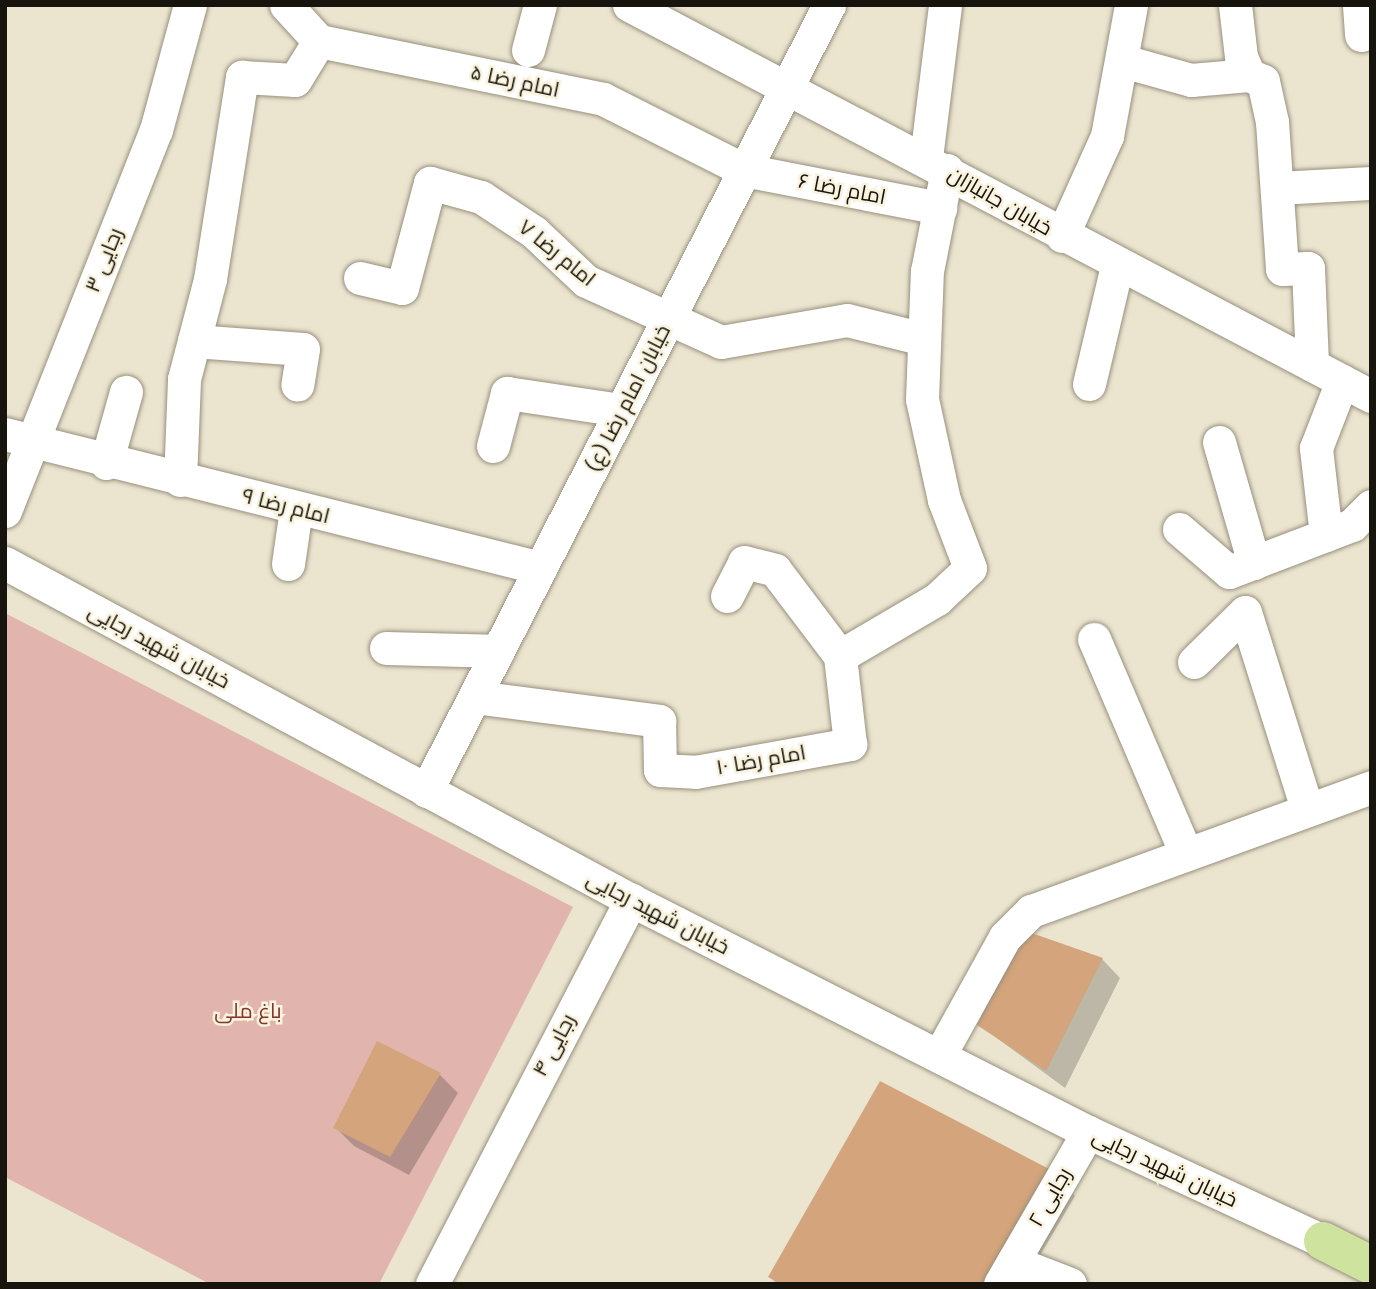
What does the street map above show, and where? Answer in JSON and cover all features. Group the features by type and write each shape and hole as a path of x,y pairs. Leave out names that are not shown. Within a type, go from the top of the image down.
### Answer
{"main road":[{"path":"1323,1241 1371,1232"},
{"path":"1323,1241 1371,1265"}],"street":[{"name":"رجایی ۳","path":"5,511 18,439 156,130 190,5"},
{"path":"180,480 184,379 210,279 242,77 295,80 319,41 286,5"},
{"path":"528,50 540,5"},
{"name":"خیابان جانبازان","path":"629,5 936,164 1117,266 1371,396"},
{"name":"خیابان امام رضا (ع)","path":"426,791 829,5"},
{"path":"1062,236 1107,136 1123,61 1131,5"},
{"path":"1235,5 1250,75"},
{"path":"727,596 744,562 775,570 840,656 937,599 970,568 944,500 922,399 927,271 940,208 936,164 944,9"},
{"name":"امام رضا ۵","path":"319,41 603,99 744,170"},
{"path":"1123,61 1191,80 1250,75 1262,81 1277,188 1282,269 1308,268 1312,365"},
{"name":"امام رضا ۶","path":"744,170 940,208"},
{"name":"امام رضا ۷","path":"360,278 401,288 430,183 481,197 534,232 586,281 668,318"},
{"path":"1277,188 1371,183"},
{"path":"1090,384 1117,266"},
{"path":"668,318 721,342 847,320 925,340"},
{"path":"194,341 303,349 296,386"},
{"path":"1326,535 1316,448 1342,381"},
{"path":"106,463 126,393"},
{"path":"494,446 507,393 621,410"},
{"name":"امام رضا ۹","path":"18,439 106,463 541,568"},
{"path":"1219,442 1254,563"},
{"path":"1179,529 1229,572 1352,525 1371,506"},
{"path":"288,564 296,509"},
{"name":"خیابان شهید رجایی","path":"5,563 631,900 1087,1132 1323,1241"},
{"path":"1194,662 1245,611 1306,806"},
{"path":"1094,639 1186,855"},
{"path":"386,648 499,651"},
{"name":"امام رضا ۱۰","path":"475,697 659,721 660,770 695,772 850,744 840,656"},
{"path":"939,1056 1005,937 1031,911 1186,855 1306,806 1371,786"},
{"name":"رجایی ۴","path":"432,1284 631,900"},
{"name":"رجایی ۲","path":"1007,1273 1087,1132"},
{"path":"1007,1273 1070,1284"}],"green space":[{"name":"باغ ملی","path":"5,613 573,907 379,1284 210,1284 5,1177"}],"building":[{"path":"1023,930 1103,958 1046,1071 977,1025"},
{"path":"377,1041 441,1073 390,1157 333,1128"},
{"path":"880,1081 1051,1170 983,1284 781,1284 768,1277"}]}
